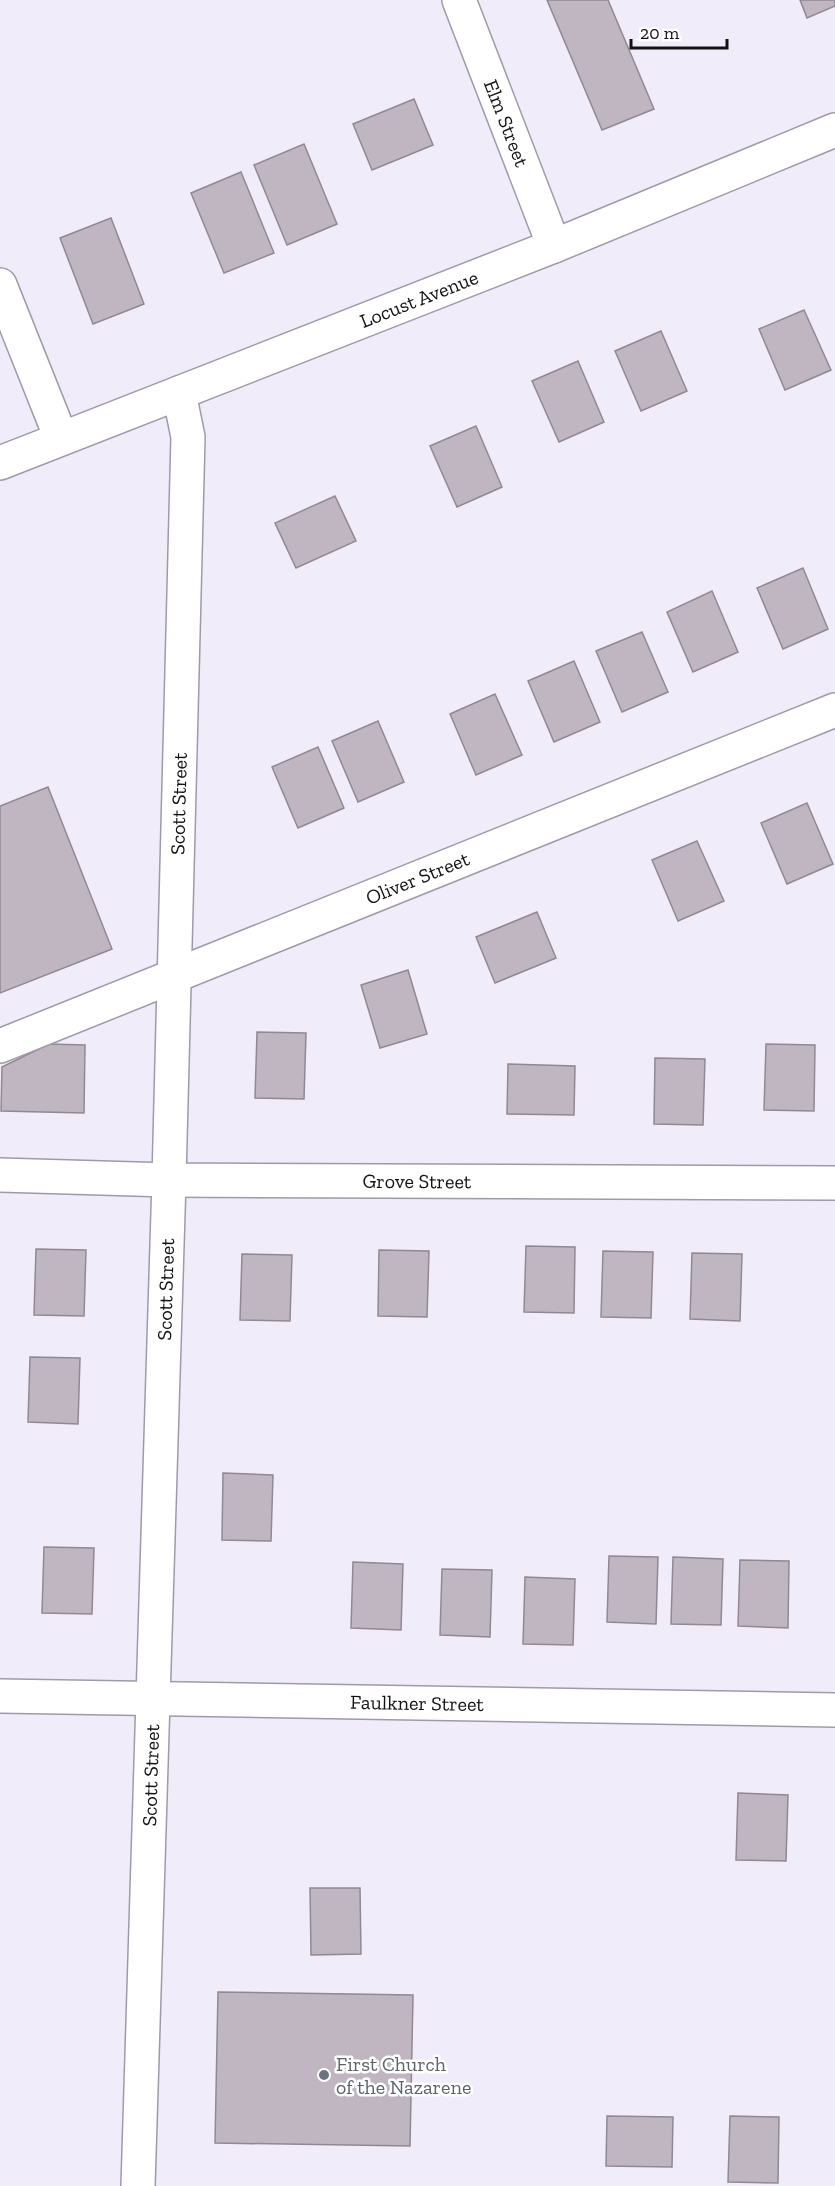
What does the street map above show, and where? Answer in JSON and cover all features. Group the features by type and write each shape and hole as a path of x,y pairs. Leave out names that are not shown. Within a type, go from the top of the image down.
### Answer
{"street":[{"name":"Elm Street","path":"459,0 554,246"},
{"name":"Locust Avenue","path":"0,463 554,246 835,130"},
{"path":"0,285 61,438"},
{"name":"Scott Street","path":"138,2186 175,976 188,437 179,393"},
{"name":"Oliver Street","path":"0,1046 835,710"},
{"name":"Grove Street","path":"0,1175 169,1180 835,1183"},
{"name":"Faulkner Street","path":"0,1696 835,1710"}],"building":[{"path":"547,0 608,0 654,109 602,130"},
{"path":"800,0 835,0 835,6 807,18"},
{"path":"414,99 433,145 372,170 353,124"},
{"path":"304,144 337,224 287,245 254,165"},
{"path":"241,172 274,253 224,273 191,193"},
{"path":"111,218 144,304 93,324 60,238"},
{"path":"804,310 831,370 785,390 759,329"},
{"path":"661,331 687,391 641,411 615,351"},
{"path":"578,361 604,422 559,442 532,381"},
{"path":"476,426 502,487 457,507 430,446"},
{"path":"335,496 356,541 296,568 275,523"},
{"path":"803,568 828,629 783,649 757,588"},
{"path":"712,591 738,652 693,672 667,612"},
{"path":"642,632 668,692 622,712 596,651"},
{"path":"574,661 600,722 554,742 528,681"},
{"path":"495,694 522,755 476,775 450,714"},
{"path":"378,721 404,782 358,802 332,741"},
{"path":"318,747 344,808 298,828 272,767"},
{"path":"48,787 112,949 0,993 0,806"},
{"path":"807,803 833,864 787,884 761,823"},
{"path":"697,841 724,901 678,921 652,860"},
{"path":"537,912 556,958 495,983 476,937"},
{"path":"408,970 427,1034 380,1048 361,985"},
{"path":"257,1032 306,1033 304,1099 255,1098"},
{"path":"49,1044 85,1045 84,1113 1,1111 2,1067"},
{"path":"766,1044 815,1045 814,1111 764,1110"},
{"path":"655,1058 705,1059 703,1125 654,1124"},
{"path":"508,1064 575,1066 574,1115 507,1114"},
{"path":"526,1246 575,1247 574,1313 524,1312"},
{"path":"36,1249 86,1250 84,1316 34,1315"},
{"path":"379,1250 429,1251 427,1317 378,1316"},
{"path":"603,1251 653,1252 651,1318 601,1317"},
{"path":"692,1253 742,1254 740,1321 690,1319"},
{"path":"242,1254 292,1255 290,1321 240,1320"},
{"path":"30,1357 80,1358 78,1424 28,1422"},
{"path":"223,1473 273,1475 271,1541 222,1540"},
{"path":"44,1547 94,1548 92,1614 42,1613"},
{"path":"609,1556 658,1557 656,1624 607,1622"},
{"path":"673,1557 723,1559 721,1625 671,1624"},
{"path":"740,1560 789,1561 788,1628 738,1626"},
{"path":"353,1562 403,1564 401,1630 351,1628"},
{"path":"442,1569 492,1570 490,1637 440,1635"},
{"path":"525,1577 575,1579 573,1645 523,1644"},
{"path":"738,1793 788,1795 786,1861 736,1860"},
{"path":"310,1888 360,1888 361,1954 311,1955"},
{"path":"218,1992 413,1995 410,2146 215,2143"},
{"path":"607,2116 673,2117 672,2167 606,2166"},
{"path":"730,2116 779,2117 778,2183 728,2182"}],"place":[{"name":"First Church of the Nazarene","path":"324,2075"}]}
